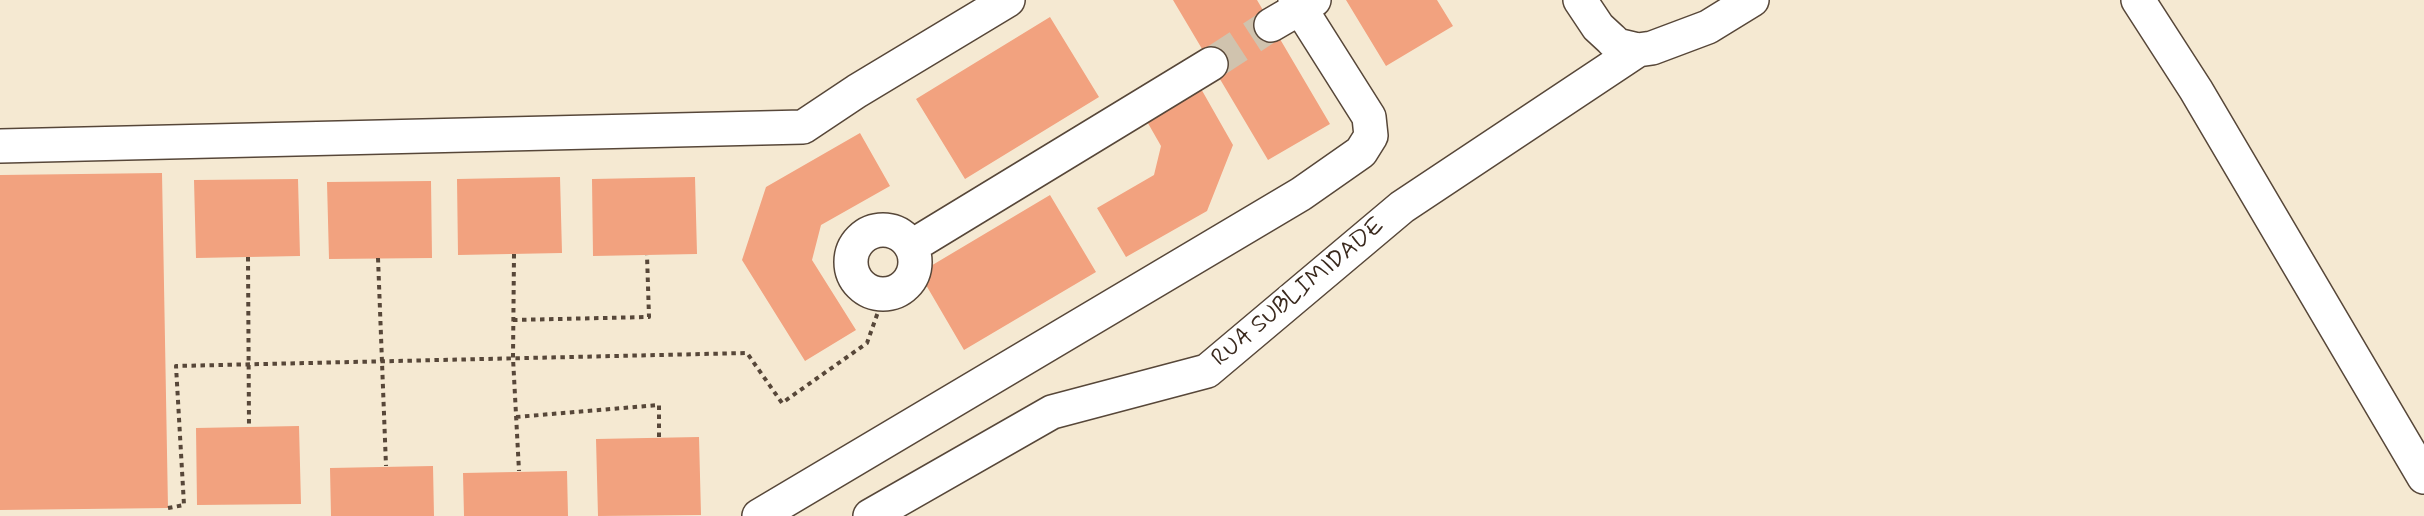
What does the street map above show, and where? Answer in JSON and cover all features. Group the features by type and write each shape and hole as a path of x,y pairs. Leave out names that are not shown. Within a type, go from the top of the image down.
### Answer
{"street":[{"path":"0,146 803,127 857,91 1008,0"},
{"path":"1580,0 1598,27 1617,45 1638,50"},
{"name":"RUA SUBLIMIDADE","path":"870,516 1052,412 1207,371 1402,207 1638,50 1652,48 1708,27 1752,0"},
{"path":"2138,0 2202,100 2424,477"},
{"path":"759,516 1301,194 1361,152 1371,136 1369,117 1303,3 1271,25"},
{"path":"912,246 1211,63"},
{"path":"887,230 905,238 912,246 915,268 904,288 884,295 872,293 862,287 855,279 852,269 854,249 867,234 887,230"}],"path":[{"path":"514,254 513,358 519,471"},
{"path":"513,320 649,317 647,255"},
{"path":"248,256 249,427"},
{"path":"378,258 386,466"},
{"path":"168,508 184,505 176,366 747,352 782,403 867,343 884,295"},
{"path":"516,417 659,405 659,438"}],"building":[{"path":"1173,0 1257,0 1330,124 1268,160"},
{"path":"1346,0 1437,0 1453,26 1386,66"},
{"path":"1050,17 1099,97 965,179 916,99"},
{"path":"1200,87 1233,145 1207,211 1126,257 1097,208 1154,175 1161,146 1145,118"},
{"path":"860,133 890,186 821,225 812,260 856,330 805,361 742,260 766,187"},
{"path":"162,173 168,508 0,510 0,175"},
{"path":"560,177 562,253 458,255 457,179"},
{"path":"695,177 697,254 593,256 592,179"},
{"path":"298,179 300,256 196,258 194,180"},
{"path":"431,181 432,258 329,259 327,182"},
{"path":"1050,195 1096,272 964,350 919,273"},
{"path":"299,426 301,504 197,505 196,428"},
{"path":"699,437 701,515 598,516 596,439"},
{"path":"433,466 434,516 331,516 330,468"},
{"path":"567,471 568,516 464,516 463,473"}],"tunnel":[{"path":"1211,64 1271,25"}]}
